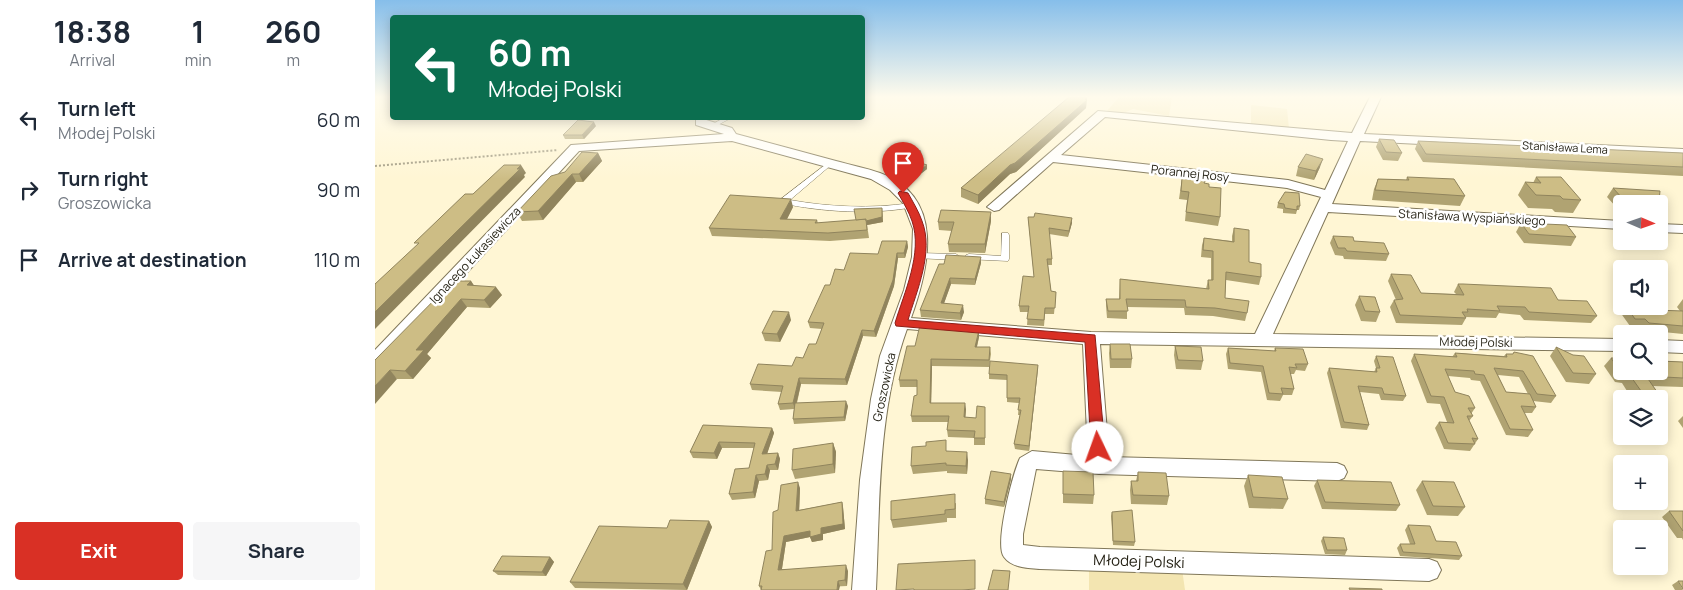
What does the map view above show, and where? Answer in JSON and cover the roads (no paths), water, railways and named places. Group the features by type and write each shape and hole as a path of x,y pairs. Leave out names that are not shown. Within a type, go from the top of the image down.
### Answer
{"street":[{"name":"Groszowicka","path":"708,125 728,131 733,137"},
{"name":"Stanisława Lema","path":"994,207 1090,125"},
{"name":"Stanisława Lema","path":"1220,125 1357,138 1683,153"},
{"path":"1261,340 1363,125"},
{"name":"Groszowicka","path":"575,148 733,137 876,176 893,184 911,205 921,240 919,256 901,323 886,370 875,434 865,590"},
{"name":"Ignacego Łukasiewicza","path":"375,361 575,148"},
{"name":"Porannej Rosy","path":"1051,158 1279,183 1326,202"},
{"name":"Stanisława Wyspiańskiego","path":"1326,202 1613,224"},
{"path":"1668,228 1683,229"},
{"name":"Młodej Polski","path":"901,323 1091,338 1560,343 1613,346"},
{"path":"1091,338 1099,466"},
{"path":"1668,346 1683,347"},
{"name":"Młodej Polski","path":"1337,472 1099,466 1031,460 1027,464 1012,534 1012,550 1021,556 1040,558 1429,570"}],"lane":[{"path":"829,164 784,201 798,204 868,208 911,205"},
{"path":"919,256 1005,259 1005,235"}]}
